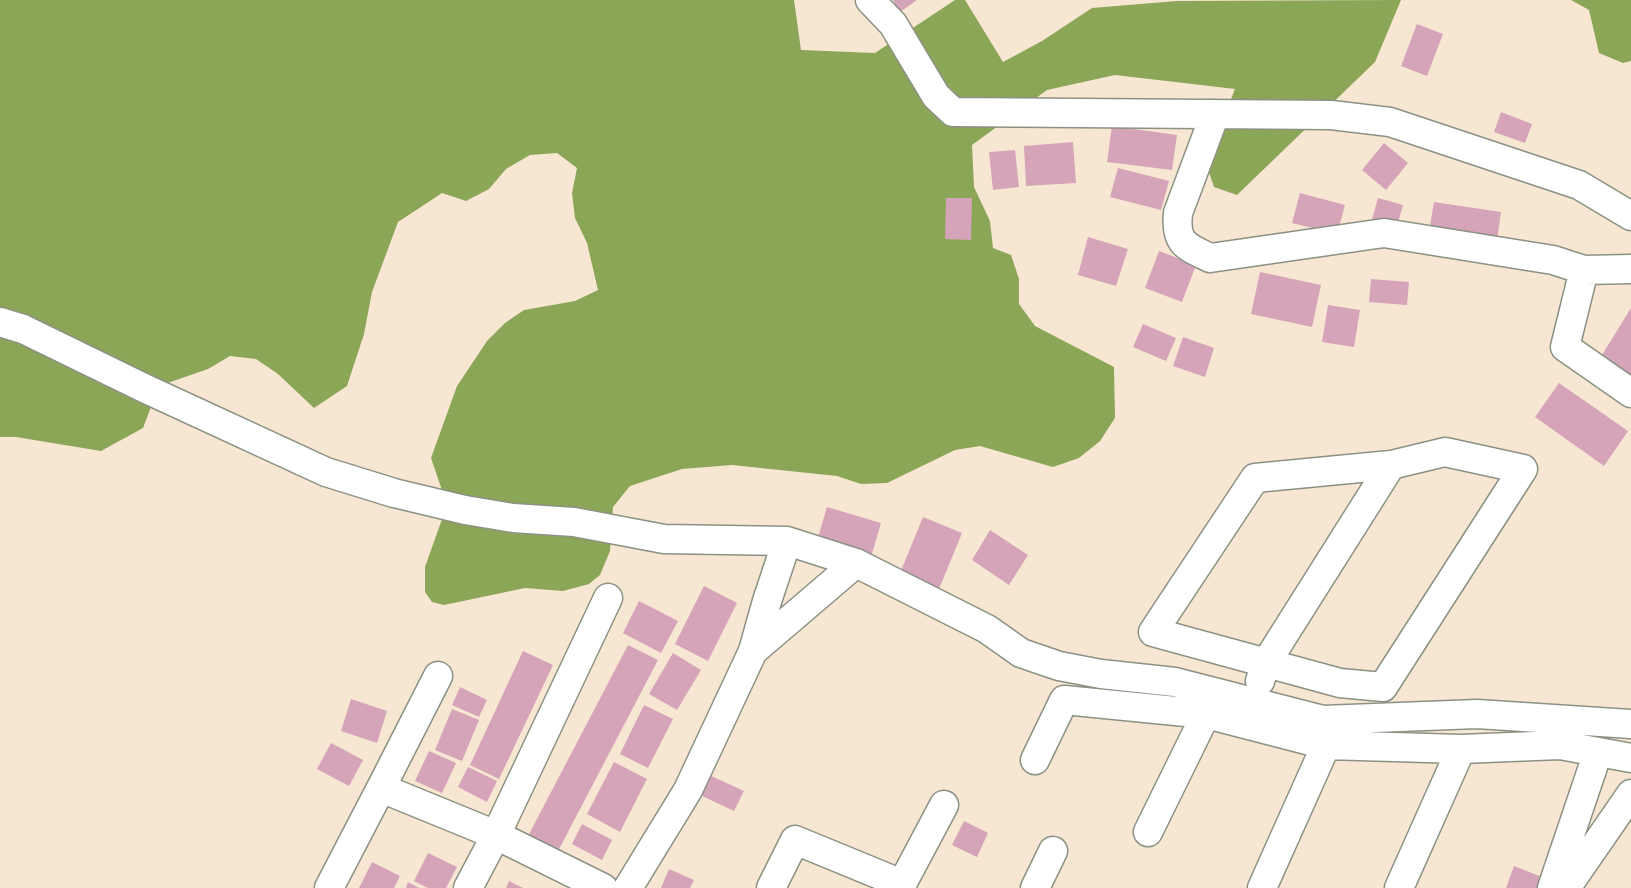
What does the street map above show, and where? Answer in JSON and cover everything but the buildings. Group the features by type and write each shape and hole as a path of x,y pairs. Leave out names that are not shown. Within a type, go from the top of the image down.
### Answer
{"street":[{"path":"870,0 893,24 936,96 953,112 1331,115 1390,122 1579,185 1631,216"},
{"path":"1215,114 1178,213 1177,225 1178,236 1183,242 1210,258 1384,233 1553,260 1584,270 1631,269"},
{"path":"1584,270 1565,347 1631,393"},
{"path":"0,322 23,329 326,472 394,493 513,518 574,522 664,539 787,541 856,563 987,629 1021,653 1059,666 1101,674 1175,681 1323,720 1477,714 1631,724"},
{"path":"1445,452 1523,469 1383,687 1340,683 1266,663 1153,632 1255,478 1391,465 1445,452"},
{"path":"1253,700 1266,663 1391,465"},
{"path":"628,888 688,790 753,651 787,541"},
{"path":"753,651 856,563"},
{"path":"468,888 496,835 608,598"},
{"path":"329,888 438,676"},
{"path":"1035,760 1064,700 1206,714 1326,745 1461,748 1560,745 1631,758"},
{"path":"1148,832 1206,714"},
{"path":"1262,888 1326,745"},
{"path":"1399,888 1461,748"},
{"path":"1552,888 1598,752"},
{"path":"381,788 496,835 603,888"},
{"path":"1566,888 1631,794"},
{"path":"771,888 795,840 902,886 944,805"},
{"path":"1035,888 1053,851"}],"green space":[{"path":"0,0 794,0 801,50 875,53 955,0 965,0 1003,62 1042,41 1092,8 1177,1 1401,0 1375,62 1237,195 1214,187 1206,163 1235,89 1115,75 1047,90 972,145 974,187 990,221 993,248 1011,255 1019,279 1019,304 1035,326 1114,367 1115,418 1100,441 1079,458 1053,467 980,446 955,450 887,483 861,484 837,476 732,465 682,469 630,486 613,507 610,551 600,575 589,584 563,591 525,588 444,605 432,602 425,592 425,567 447,505 431,458 457,386 487,341 505,323 524,310 575,301 598,290 587,243 575,218 572,193 577,168 557,153 530,155 506,169 489,189 466,201 442,193 398,222 372,292 364,334 347,386 314,408 278,374 256,359 230,356 208,369 159,386 143,428 101,451 16,437 0,437"},
{"path":"1571,0 1631,0 1631,61 1623,63 1599,53 1589,10"}]}
